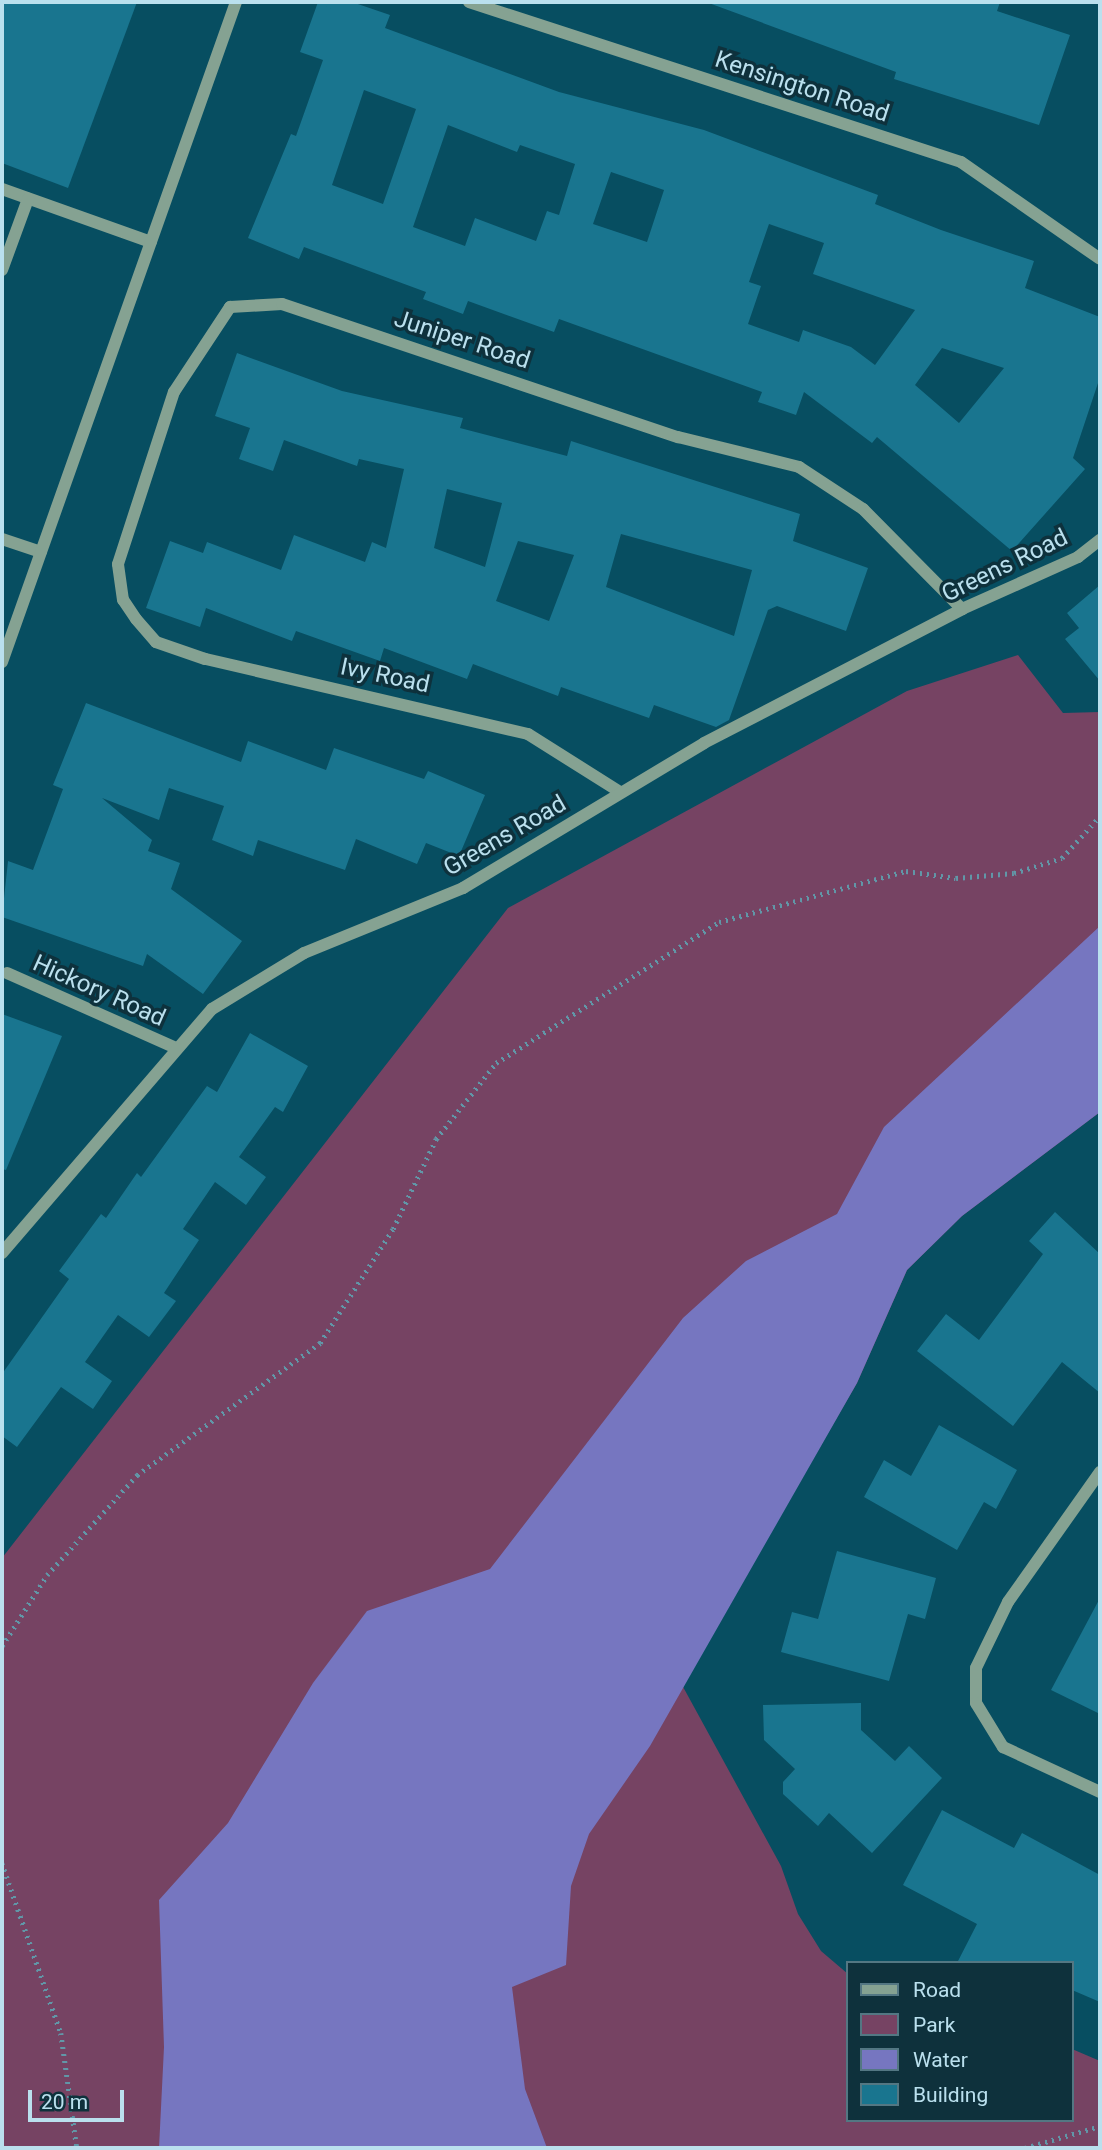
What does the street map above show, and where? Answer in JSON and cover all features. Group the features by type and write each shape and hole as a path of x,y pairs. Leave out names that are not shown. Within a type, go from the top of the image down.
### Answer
{"street":[{"path":"2,662 236,2"},
{"name":"Kensington Road","path":"469,2 961,162 1100,259"},
{"path":"2,189 151,242"},
{"path":"2,270 28,199"},
{"name":"Juniper Road","path":"136,620 123,600 118,564 174,393 230,307 282,304 678,437 799,467 863,509 962,609"},
{"path":"2,539 40,552"},
{"name":"Greens Road","path":"2,1253 174,1047 212,1009 304,953 463,888 620,792 962,609 1078,557 1100,540"},
{"name":"Ivy Road","path":"136,620 156,642 205,659 528,734 620,792"},
{"name":"Hickory Road","path":"7,973 174,1047"},
{"path":"1100,1472 1008,1602 976,1668 976,1703 1003,1747 1100,1792"}],"path":[{"path":"2,1646 47,1575 137,1475 320,1343 393,1229 436,1139 496,1063 719,922 906,872 956,878 1014,873 1062,858 1100,816"},
{"path":"2,1863 61,2033 77,2148"},
{"path":"1025,2148 1100,2126"}],"green space":[{"path":"1018,655 1063,713 1100,712 1100,1112 962,1216 907,1270 857,1383 682,1685 781,1866 798,1914 821,1951 846,1972 846,2122 1074,2122 1074,2050 1100,2061 1100,2148 2,2148 2,1558 508,908 907,691"}],"water":[{"path":"1100,926 1100,1112 962,1216 907,1270 857,1383 650,1746 589,1834 571,1886 566,1965 512,1987 525,2089 547,2148 159,2148 164,2047 159,1900 228,1823 313,1683 367,1611 490,1569 683,1318 746,1261 837,1214 884,1127"}],"building":[{"path":"2,2 137,2 68,188 2,163"},
{"path":"318,2 352,2 390,15 385,28 559,92 704,130 878,195 875,204 941,230 1034,261 1025,288 1100,317 1100,377 1073,458 1085,469 1012,551 877,437 872,443 804,392 796,415 758,402 762,392 559,319 554,332 468,301 463,314 423,299 426,292 304,247 299,259 248,238 291,134 296,136 323,60 300,52","holes":["364,90 416,109 383,204 332,185","448,125 517,152 520,145 575,164 559,215 547,211 536,241 475,218 465,246 413,227","611,172 664,190 647,242 593,224","769,224 824,243 813,274 915,310 875,365 851,347 803,330 799,342 748,324 761,286 749,282","942,348 1004,368 959,423 915,385"]},
{"path":"706,2 1000,2 997,11 1070,35 1039,125 894,79 896,72"},
{"path":"237,353 342,391 463,418 460,428 567,456 571,441 800,514 793,541 868,568 846,631 777,606 768,610 729,720 716,727 654,705 649,718 561,687 558,696 473,664 467,679 384,648 380,661 296,631 292,641 206,608 200,627 146,608 170,541 203,553 207,542 281,570 294,535 365,562 372,542 386,548 404,469 359,459 357,466 284,440 273,471 239,459 250,428 215,416","holes":["447,489 502,503 485,567 434,548","621,534 752,570 734,636 606,587","518,541 574,555 549,621 496,601"]},
{"path":"1100,585 1100,681 1065,639 1079,628 1067,613"},
{"path":"86,703 241,762 248,741 326,770 334,748 424,779 428,771 485,795 459,856 426,843 417,864 356,839 345,870 258,840 253,856 212,840 224,806 169,788 159,820 102,798 152,840 148,851 180,863 171,889 242,941 203,994 147,954 143,966 2,917 8,861 33,870 63,789 53,785"},
{"path":"2,1014 62,1036 6,1170 2,1169"},
{"path":"250,1033 308,1066 283,1112 275,1107 239,1157 266,1177 246,1205 215,1182 183,1229 199,1240 164,1293 176,1301 149,1337 118,1315 85,1362 112,1381 93,1409 61,1387 17,1447 2,1436 2,1374 69,1279 59,1271 101,1214 106,1218 137,1173 141,1177 207,1086 217,1092"},
{"path":"1055,1212 1100,1254 1100,1393 1062,1362 1013,1426 917,1351 946,1314 979,1340 1043,1254 1029,1241"},
{"path":"939,1425 1017,1470 996,1509 984,1502 957,1550 864,1497 884,1460 911,1476"},
{"path":"837,1551 936,1578 925,1619 908,1614 889,1681 781,1652 792,1612 818,1619"},
{"path":"1100,1598 1100,1714 1051,1690"},
{"path":"861,1703 861,1730 895,1761 909,1746 942,1778 872,1853 829,1813 818,1826 783,1794 783,1782 795,1769 764,1740 763,1705"},
{"path":"942,1810 1014,1848 1022,1833 1100,1875 1100,2002 1074,1991 1074,1961 958,1961 977,1924 903,1885"}]}
